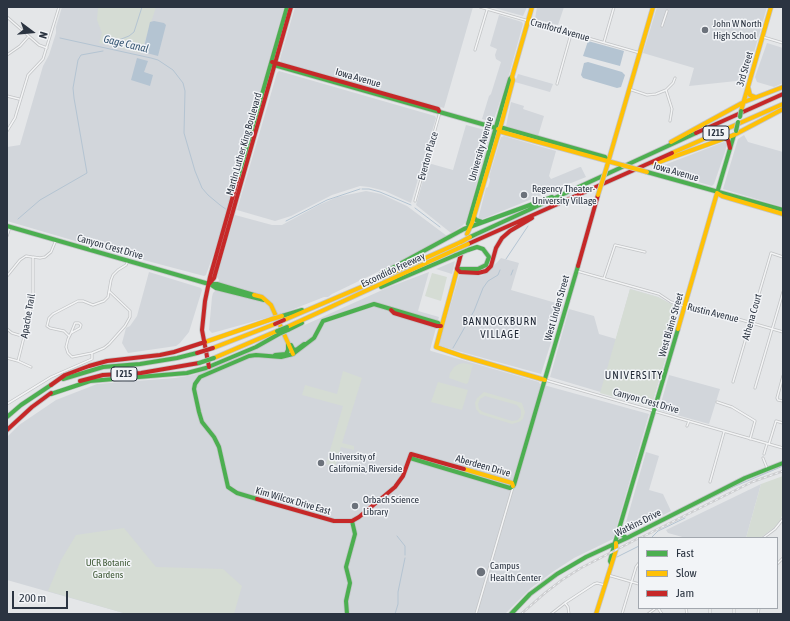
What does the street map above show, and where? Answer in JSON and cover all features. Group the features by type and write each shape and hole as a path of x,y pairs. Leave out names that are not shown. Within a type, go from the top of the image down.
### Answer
{"main road":[{"name":"Martin Luther King Boulevard","path":"209,367 203,341 202,322 205,301 209,284 214,278 273,64 287,7"},
{"name":"Martin Luther King Boulevard","path":"273,64 291,7"},
{"name":"University Avenue","path":"469,236 470,227 474,217 507,88 512,77 532,7"},
{"name":"West Linden Street","path":"513,486 653,7"},
{"name":"3rd Street","path":"735,133 771,7"},
{"name":"Iowa Avenue","path":"273,64 440,112 607,163 614,162 783,210"},
{"name":"University Avenue","path":"470,227 468,224 507,101 513,80 512,77"},
{"path":"748,87 750,95 755,98"},
{"path":"646,156 744,103 783,87"},
{"path":"507,88 507,101"},
{"name":"Escondido Freeway","path":"7,417 21,405 50,385 73,375 103,367 169,360 197,353 275,324 283,318 370,283 461,242 469,236 783,94"},
{"name":"Escondido Freeway","path":"7,430 32,407 51,394 75,383 90,378 114,374 141,373 199,363 278,333 459,248 783,104"},
{"path":"649,163 659,162 724,138 783,109"},
{"name":"West Blaine Street","path":"611,563 612,552 620,530 735,133"},
{"path":"724,138 728,140 730,148"},
{"path":"370,283 383,273 456,232 577,188"},
{"name":"Iowa Avenue","path":"718,192 722,196 783,214"},
{"path":"457,269 460,272 478,273 486,271 490,266 496,248 504,236 547,209"},
{"path":"474,217 476,220 482,222"},
{"name":"Canyon Crest Drive","path":"9,226 209,284 217,284 262,297 273,308 293,354"},
{"path":"373,289 388,285 477,247 483,249 489,256 486,266 478,270 457,269"},
{"path":"270,356 284,356 293,354 317,334 322,323 326,320 374,304 438,323 441,326 461,254"},
{"path":"50,385 76,370 102,362 174,352 272,319 283,318"},
{"name":"Canyon Crest Drive","path":"441,326 436,347 544,380"},
{"path":"51,394 90,381 187,373 209,367 256,347 278,333"},
{"path":"288,342 295,350 306,344"},
{"path":"270,356 286,354 288,350 288,342"},
{"name":"Kim Wilcox Drive East","path":"270,356 249,356 212,371 198,379 194,389 200,416 219,447 228,487 231,490 334,521 352,521"},
{"name":"Aberdeen Drive","path":"352,521 361,516 396,487 403,476 411,456 512,483 513,486"},
{"name":"Watkins Drive","path":"510,614 530,594 557,574 604,548 767,468 783,463"},
{"path":"347,614 346,601 350,583 346,567 355,534 352,521"},
{"path":"620,530 622,535 627,538"},
{"name":"West Blaine Street","path":"596,614 617,546 616,543"},
{"path":"604,548 610,549 612,552"}],"street":[{"path":"7,131 15,118 28,75 43,59 59,7"},
{"name":"Cranford Avenue","path":"480,7 640,53"},
{"path":"603,42 614,7"},
{"path":"475,50 487,9"},
{"path":"662,26 667,11"},
{"path":"7,17 28,37 39,45 47,48"},
{"path":"557,84 572,33"},
{"path":"7,55 20,46 28,37"},
{"path":"762,37 783,43"},
{"path":"629,89 649,95 666,90 675,78"},
{"path":"666,90 672,109 670,121"},
{"path":"7,96 20,99"},
{"name":"Everton Place","path":"415,201 440,112"},
{"path":"7,236 9,226"},
{"path":"7,276 20,260 26,256 40,258 45,257 52,252 56,240"},
{"path":"604,279 615,244 645,252"},
{"name":"Athena Court","path":"733,382 771,253 783,256"},
{"name":"Apache Trail","path":"18,361 33,301 33,257"},
{"path":"69,336 64,331 47,326 49,318 53,314 78,301 83,301 93,305 101,303 107,298 113,275 118,270 126,266 128,261"},
{"name":"Rustin Avenue","path":"576,270 659,294 673,303 728,318 751,322 783,332"},
{"path":"71,332 80,328 81,325 79,323 75,323 69,336 66,347 68,353 72,357 92,353 109,344 125,326 130,317 130,312 109,291"},
{"path":"755,388 783,292"},
{"path":"7,329 12,333 25,337"},
{"path":"7,404 52,376 90,360 93,357 92,353"},
{"path":"7,358 31,367"},
{"path":"783,376 777,396 777,399 783,401"},
{"name":"Canyon Crest Drive","path":"544,380 783,448"},
{"path":"717,402 732,407 755,421 750,439"},
{"path":"688,426 689,421"},
{"path":"764,454 776,421 783,422"},
{"path":"701,429 702,425"},
{"path":"710,482 724,432"},
{"path":"762,458 767,468"},
{"name":"West Linden Street","path":"476,614 513,486"},
{"path":"764,537 775,529 783,519"},
{"path":"622,614 631,581 638,564"},
{"path":"608,575 638,584"},
{"path":"551,614 564,603 594,584 597,583 605,585"},
{"path":"564,603 568,607 569,614"}],"shaded area":[{"path":"62,7 284,7 216,247 206,275 204,276 106,250 7,221 7,147 20,145 43,66 49,55 56,33 56,27"},
{"path":"295,7 473,7 444,108 281,62 280,59"},
{"path":"491,7 527,7 523,16"},
{"path":"537,7 564,7 558,25 535,19"},
{"name":"John W North High School","path":"657,7 767,7 746,80 689,86 694,68 643,53"},
{"path":"499,15 522,22 523,24 509,75 493,122 482,119 501,62 496,59 495,55 497,49 490,46"},
{"path":"767,43 783,48 783,83 774,87 757,82 755,77"},
{"path":"279,71 435,116 436,118 411,203 385,191 360,186 332,195 291,216 275,221 237,210 277,73"},
{"path":"518,74 553,84 550,92 515,82"},
{"path":"511,102 524,106 523,109 544,116 538,136 506,126"},
{"path":"466,125 489,131 490,134 466,222 451,233 416,205 428,163 453,170"},
{"path":"744,135 748,142 783,152 783,207 723,189 738,139"},
{"path":"504,136 556,151 549,176 551,179 580,167 586,177 480,220 478,219 501,137"},
{"path":"724,142 727,144 725,152 712,186 658,170 659,167"},
{"path":"366,191 381,194 407,206 447,236 392,267 390,266 328,297 324,297 271,318 270,317 212,333 209,330 212,297 219,280 217,277 235,215 272,225 282,225 337,197"},
{"path":"501,258 519,263 511,290 563,305 541,374 439,345 459,276 461,274 481,276 487,273"},
{"path":"455,261 452,274 436,269"},
{"path":"149,272 201,288 202,290 189,332 180,343 176,346 128,353 122,343 126,328 130,326 137,316"},
{"name":"University of California, Riverside","path":"429,272 418,311 439,317 430,350 431,351 539,382 540,384 649,414 613,539 574,558 554,571 531,588 505,614 127,614 7,580 7,437 19,425 56,400 97,384 175,378 193,375 244,355 298,328 389,287"},
{"path":"630,289 658,297 680,309 651,407 550,377 569,309 594,316 599,334 616,339"},
{"path":"669,375 720,389 709,424 659,410"},
{"path":"646,452 659,456 649,490 663,494 671,511 624,535 623,533"},
{"path":"761,484 746,537 682,537 668,533 666,530"}],"green space":[{"path":"100,7 156,7 141,53 99,43 102,33 97,20 98,9"},
{"path":"432,273 447,277 441,301 425,296"},
{"path":"630,289 658,297 680,309 651,407 600,393"},
{"path":"464,363 473,365 468,383 466,384 449,378 454,367"},
{"path":"343,371 362,378 342,443 354,446 354,450 341,447 335,467 326,464 343,406 302,395 305,385 337,394"},
{"path":"438,382 468,390 462,410 431,402"},
{"path":"484,392 522,403 525,412 523,419 512,424 480,414 476,409 475,403 477,398","holes":["485,396 517,405 521,410 521,416 518,420 512,421 483,412 479,409 478,404 480,399"]},
{"path":"783,476 783,513 780,521 775,527 761,537 746,537 761,484"},
{"name":"UCR Botanic Gardens","path":"124,528 156,567 223,569 242,586 234,614 127,614 48,591 61,560 76,535"}],"water":[{"path":"154,21 164,23 166,25 158,56 143,52 150,22"},
{"path":"588,41 624,51 620,66 583,56"},
{"path":"137,58 148,61 144,72 153,75 150,86 131,80"},
{"path":"588,62 622,72 625,75 621,87 617,88 583,78 581,75 584,63"}],"waterway":[{"path":"111,43 129,36 134,32 142,7"},
{"name":"Gage Canal","path":"60,38 151,58 158,60 173,70 183,83 185,91 184,133 195,171 202,188 208,195 227,210"},
{"path":"18,219 40,200 87,173 73,88 78,60 81,55 103,51"},
{"name":"Gage Canal","path":"286,221 327,200 360,189"},
{"name":"Gage Canal","path":"362,189 380,192 411,205"},
{"name":"Gage Canal","path":"415,208 440,227"},
{"path":"506,259 528,226"},
{"path":"453,348 474,311 483,288 488,281 498,275 500,270"},
{"name":"Gage Canal","path":"511,275 513,270"},
{"path":"691,508 733,487 783,466"},
{"path":"652,537 658,531 685,518"},
{"path":"397,536 405,546 405,555"},
{"path":"617,557 638,546"},
{"path":"395,614 405,558"}],"railway":[{"path":"642,537 752,482 783,471"},
{"path":"521,614 562,580 581,568 638,539"}],"traffic: fast":[{"path":"238,178 287,7"},
{"path":"274,65 496,128"},
{"path":"470,227 468,224 504,99 512,77"},
{"path":"740,117 741,111"},
{"path":"736,131 738,122"},
{"path":"499,129 503,128 605,157 608,161"},
{"path":"470,237 696,133"},
{"path":"717,193 734,135"},
{"path":"647,172 783,210"},
{"path":"370,283 383,273 464,229 552,197"},
{"path":"474,217 476,220 482,222"},
{"path":"7,226 209,284 217,284 254,295"},
{"path":"457,269 478,269 486,265 489,257 483,249 477,247 468,250"},
{"path":"456,255 468,250"},
{"path":"381,287 456,255"},
{"path":"514,485 578,266"},
{"path":"210,284 216,288 264,300"},
{"path":"257,499 237,493 228,487 219,447 214,437 202,422 199,412 194,389 195,384 200,377 249,356 256,355 281,357 293,354 314,338 323,321 374,304 438,323 441,326"},
{"path":"282,316 302,310"},
{"path":"288,330 302,323"},
{"path":"277,331 287,327"},
{"path":"611,563 610,561 614,546 678,329"},
{"path":"279,334 288,330"},
{"path":"51,394 90,381 187,373 206,368 256,347 279,334"},
{"path":"275,355 286,354 288,344"},
{"path":"291,345 293,349 296,350 306,344"},
{"path":"63,379 103,367 140,364 197,353"},
{"path":"199,363 214,358"},
{"path":"7,417 21,405 51,385"},
{"path":"410,458 510,488 513,486"},
{"path":"511,614 530,594 557,574 586,557 627,538 745,478 783,463"},
{"path":"347,614 346,601 350,583 346,567 355,534 352,521"},
{"path":"620,530 622,535 627,538"}],"traffic: slow":[{"path":"467,234 472,223 501,125 513,80 512,77 532,7"},
{"path":"607,166 653,7"},
{"path":"741,111 771,7"},
{"path":"748,87 750,95 755,97"},
{"path":"671,142 744,102 783,87"},
{"path":"672,153 783,104"},
{"path":"653,163 734,135 783,109"},
{"path":"498,129 502,132 622,165"},
{"path":"622,165 647,172"},
{"path":"598,195 607,166"},
{"path":"678,329 717,193"},
{"path":"717,193 722,196 783,214"},
{"path":"461,242 470,237"},
{"path":"379,279 461,242"},
{"path":"459,248 468,244"},
{"path":"287,327 459,248"},
{"path":"457,270 436,347 545,380"},
{"path":"284,320 373,282"},
{"path":"254,295 262,297 271,305 293,354"},
{"path":"272,319 282,316"},
{"path":"205,342 272,319"},
{"path":"213,348 275,324"},
{"path":"214,358 277,331"},
{"path":"464,469 512,483 513,486"},
{"path":"596,614 616,550 616,543"}],"traffic: jam":[{"path":"209,284 214,278 291,7"},
{"path":"272,62 438,109 439,111"},
{"path":"696,133 783,94"},
{"path":"724,138 728,140 730,148"},
{"path":"468,244 672,153"},
{"path":"209,367 202,330 205,301 210,277 238,178"},
{"path":"578,266 598,195"},
{"path":"457,269 460,272 478,273 486,271 491,266 496,248 502,238 510,231 532,218"},
{"path":"457,269 461,254"},
{"path":"391,310 394,313 441,326"},
{"path":"275,324 284,320"},
{"path":"51,385 65,375 89,366 107,361 160,355 205,342"},
{"path":"197,353 213,348"},
{"path":"80,381 103,375 141,373 199,363"},
{"path":"7,430 32,407 51,393"},
{"path":"257,499 334,521 352,521 359,517 395,487 403,476 411,454 464,469"}],"place":[{"name":"John W North High School","path":"705,30"},
{"name":"Regency Theater- University Village","path":"524,195"},
{"name":"University of California, Riverside","path":"321,463"},
{"name":"Orbach Science Library","path":"355,506"},
{"name":"Campus Health Center","path":"481,572"}],"district":[{"name":"BANNOCKBURN VILLAGE","path":"500,328"},
{"name":"UNIVERSITY","path":"634,376"}]}
